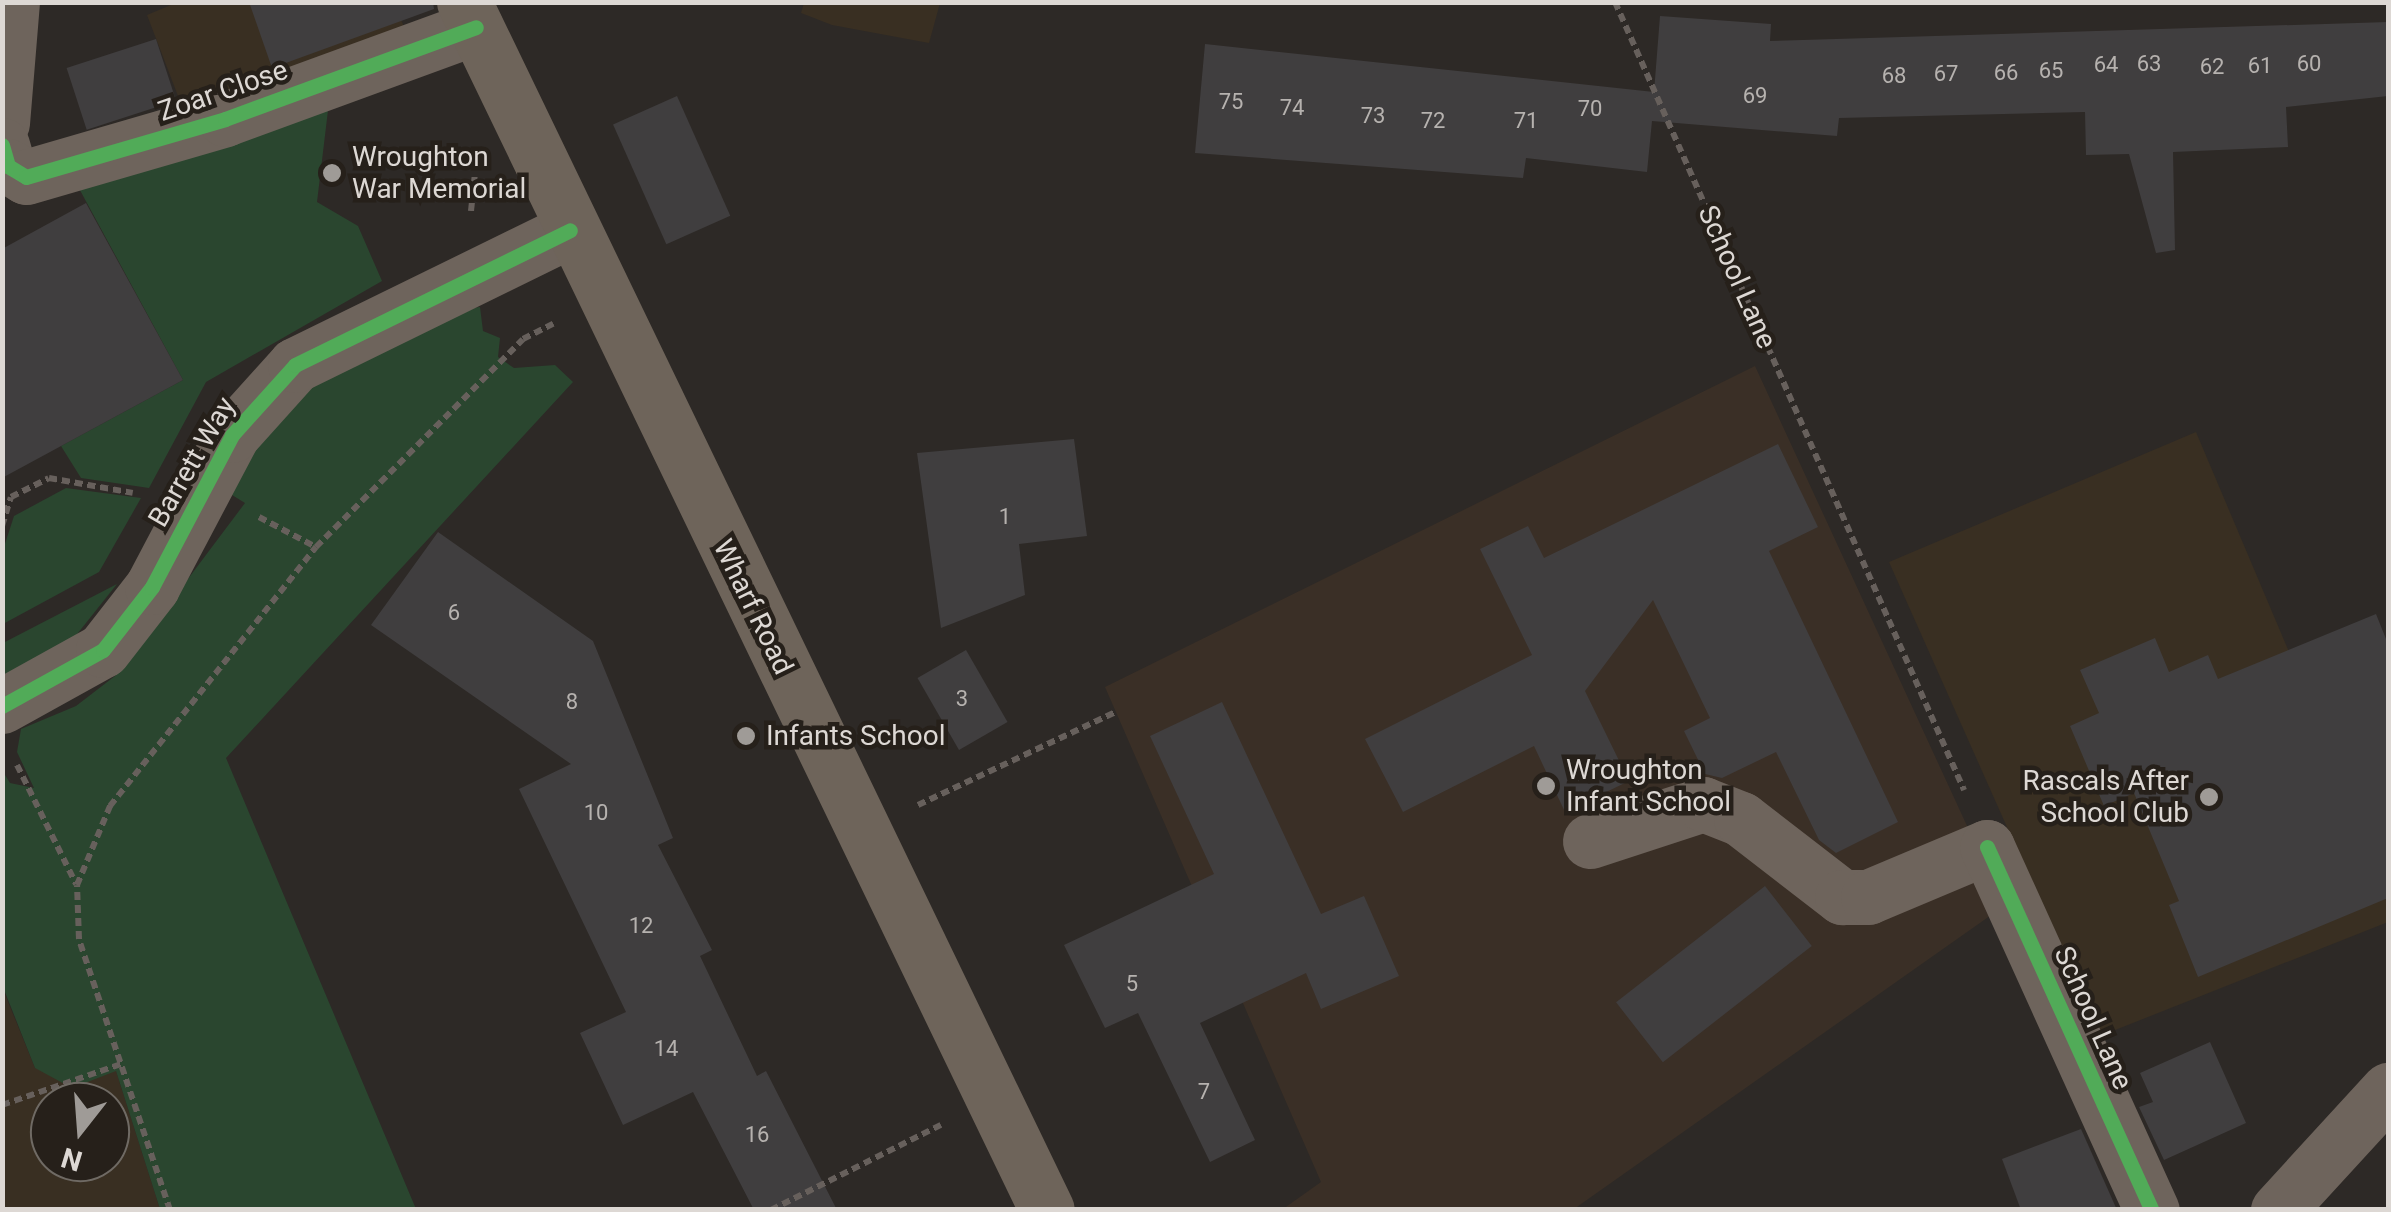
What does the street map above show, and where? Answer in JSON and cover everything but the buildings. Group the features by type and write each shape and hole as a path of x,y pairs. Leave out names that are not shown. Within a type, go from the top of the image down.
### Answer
{"main road":[{"name":"Wharf Road","path":"470,14 570,230 1047,1210"}],"street":[{"path":"2,122 12,2"},
{"name":"Zoar Close","path":"2,144 8,166 26,177 225,118 470,14"},
{"name":"Barrett Way","path":"6,729 85,666 130,618 256,400 295,365 496,259 570,230"},
{"path":"1590,841 1704,804 1741,818 1842,898 1868,897 1987,847"},
{"name":"School Lane","path":"1987,847 2152,1210"},
{"path":"2278,1210 2388,1090"}],"path":[{"path":"475,162 469,207 534,335"},
{"path":"77,885 149,747 316,547 534,335 601,294"},
{"path":"3,526 12,497 49,478 154,496"},
{"path":"862,831 1116,712"},
{"path":"6,729 77,885 80,939 170,1210"},
{"path":"2,1105 121,1064"},
{"path":"771,1210 946,1122 968,1170 1016,1147"}],"shaded area":[{"path":"178,2 394,3 407,34 183,109 147,15"},
{"path":"804,2 940,3 929,43 832,25 801,13"},
{"name":"Wroughton Infant School","path":"1755,366 2004,906 1574,1209 1283,1209 1321,1182 1105,687"},
{"path":"2196,432 2388,886 2388,922 2100,1036 1889,562"},
{"path":"2,987 35,1068 116,1071 120,1082 30,1082 30,1182 130,1182 130,1115 160,1209 3,1209"}],"green space":[{"path":"329,102 317,202 358,226 382,281 206,382 149,488 81,478 61,446 183,380 75,181"},
{"path":"480,307 483,331 500,338 498,357 514,368 555,365 573,382 226,758 416,1209 160,1209 130,1115 130,1082 120,1082 116,1071 88,1082 61,1082 35,1068 3,987 2,770 10,783 34,788 17,752 21,729 76,706 115,676 245,503 224,490 291,395 450,311"},
{"path":"66,488 141,498 99,572 3,624 3,550 14,516"},
{"path":"117,584 74,638 3,679 3,643"}],"cycle path":[{"path":"2,145 8,166 26,177 225,119 476,27"},
{"path":"2,706 103,650 152,587 232,435 295,365 570,230"},
{"path":"1987,847 2152,1210"}],"place":[{"name":"Wroughton War Memorial","path":"332,173"},
{"name":"Infants School","path":"746,736"},
{"name":"Wroughton Infant School","path":"1546,786"},
{"name":"Rascals After School Club","path":"2209,797"}]}
